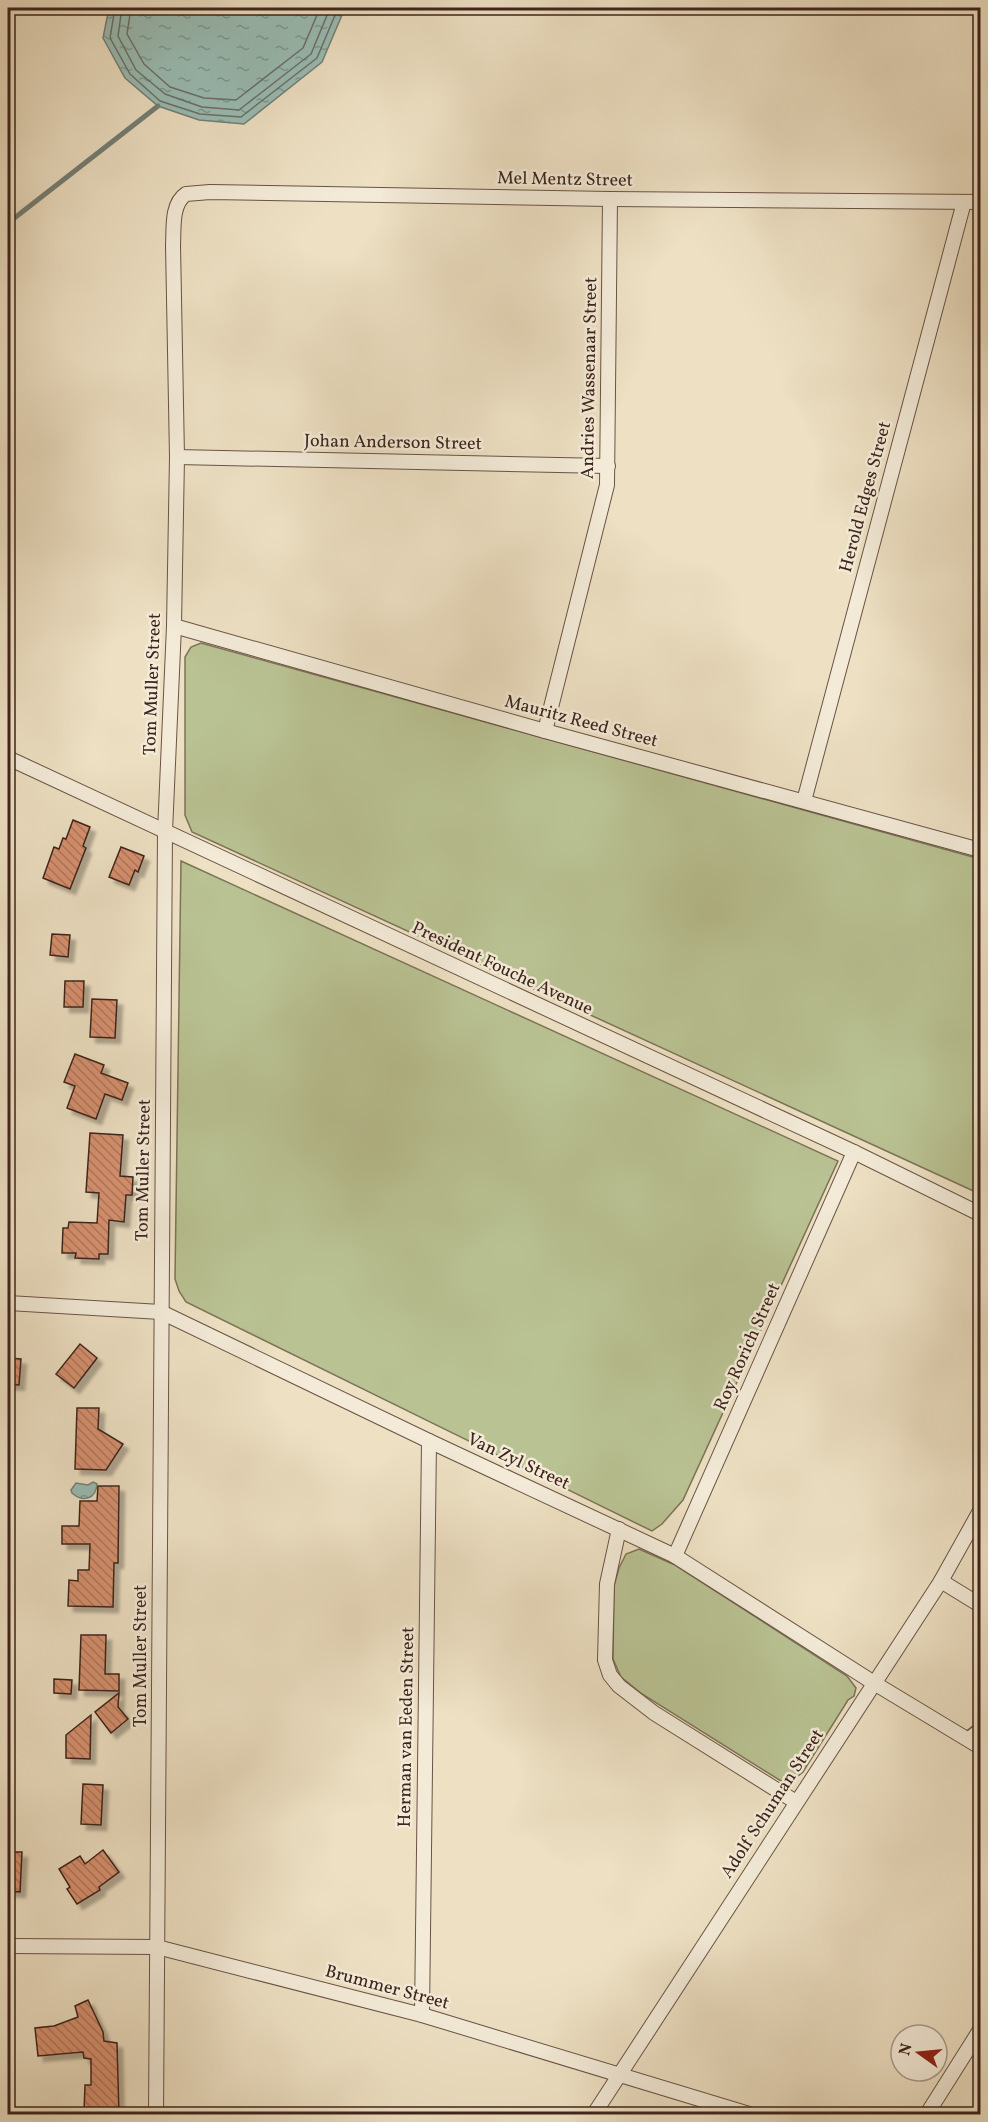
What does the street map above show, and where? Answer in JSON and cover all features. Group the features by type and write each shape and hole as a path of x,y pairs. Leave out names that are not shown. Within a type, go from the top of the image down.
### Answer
{"street":[{"name":"Mel Mentz Street","path":"174,227 179,202 182,197 193,192 981,202"},
{"name":"Andries Wassenaar Street","path":"544,731 602,507 608,466 610,199"},
{"name":"Herold Edges Street","path":"804,801 964,202"},
{"name":"Tom Muller Street","path":"156,2115 165,832 174,626 177,457 174,227"},
{"name":"Johan Anderson Street","path":"177,457 608,466"},
{"name":"Mauritz Reed Street","path":"174,626 544,731 981,850"},
{"name":"President Fouche Avenue","path":"8,758 854,1152 981,1214"},
{"name":"Roy Rorich Street","path":"675,1556 854,1152"},
{"name":"Van Zyl Street","path":"8,1303 161,1312 675,1556 874,1683 981,1747"},
{"name":"Herman van Eeden Street","path":"422,2015 429,1441"},
{"name":"Adolf Schuman Street","path":"594,2115 941,1581 981,1511"},
{"path":"620,1529 607,1584 605,1660 610,1675 619,1686 654,1713 796,1802"},
{"path":"941,1581 981,1605"},
{"name":"Brummer Street","path":"8,1946 157,1947 422,2015 749,2115"},
{"path":"927,2115 981,2030"}],"lane":[{"path":"966,1737 981,1726"}],"green space":[{"path":"201,643 980,859 980,1194 192,832 185,815 185,657 191,647"},
{"path":"181,861 838,1161 683,1500 662,1524 652,1531 186,1302 175,1279"},
{"path":"639,1549 675,1565 847,1676 856,1688 854,1696 848,1700 803,1772 793,1780 781,1781 642,1694 621,1677 613,1659 614,1586 626,1554"}],"water":[{"path":"109,8 345,8 322,62 244,124 199,120 158,106 125,78 103,38"},
{"path":"93,1482 97,1484 92,1496 84,1499 72,1493 71,1490 76,1483 88,1485"}],"building":[{"path":"73,820 90,827 83,846 86,848 70,889 43,878 54,847 59,849 63,838 66,839"},
{"path":"121,847 144,856 138,872 135,870 129,885 109,877"},
{"path":"52,934 70,935 68,957 50,955"},
{"path":"65,981 84,981 83,1007 64,1007"},
{"path":"92,999 117,1000 115,1038 90,1037"},
{"path":"75,1054 104,1065 101,1073 128,1083 122,1100 105,1094 96,1119 67,1108 75,1086 64,1082"},
{"path":"90,1133 123,1135 120,1176 133,1177 132,1195 126,1195 124,1222 109,1220 108,1254 99,1254 99,1259 75,1258 76,1253 62,1253 63,1228 68,1228 69,1222 97,1223 99,1193 86,1192"},
{"path":"80,1344 97,1358 74,1388 56,1374"},
{"path":"8,1358 21,1359 19,1385 8,1384"},
{"path":"77,1408 99,1408 98,1429 123,1444 106,1470 75,1469"},
{"path":"98,1486 119,1486 118,1563 114,1563 113,1607 68,1606 69,1580 78,1581 78,1570 89,1570 90,1544 62,1544 62,1526 79,1526 80,1501 97,1501"},
{"path":"81,1635 106,1635 105,1674 119,1674 119,1691 79,1690"},
{"path":"54,1679 72,1680 71,1694 54,1693"},
{"path":"119,1693 118,1707 128,1719 111,1733 95,1712"},
{"path":"91,1715 90,1759 66,1758 66,1735"},
{"path":"83,1784 103,1785 101,1825 81,1824"},
{"path":"103,1850 119,1872 99,1887 100,1890 77,1904 67,1889 70,1887 59,1869 80,1856 85,1864"},
{"path":"8,1852 22,1852 20,1892 8,1891"},
{"path":"88,2000 103,2032 104,2041 117,2043 119,2115 84,2112 85,2085 91,2085 91,2059 84,2058 83,2052 38,2056 35,2028 54,2026 78,2017 75,2006"}],"waterway":[{"path":"8,223 158,106"}]}
